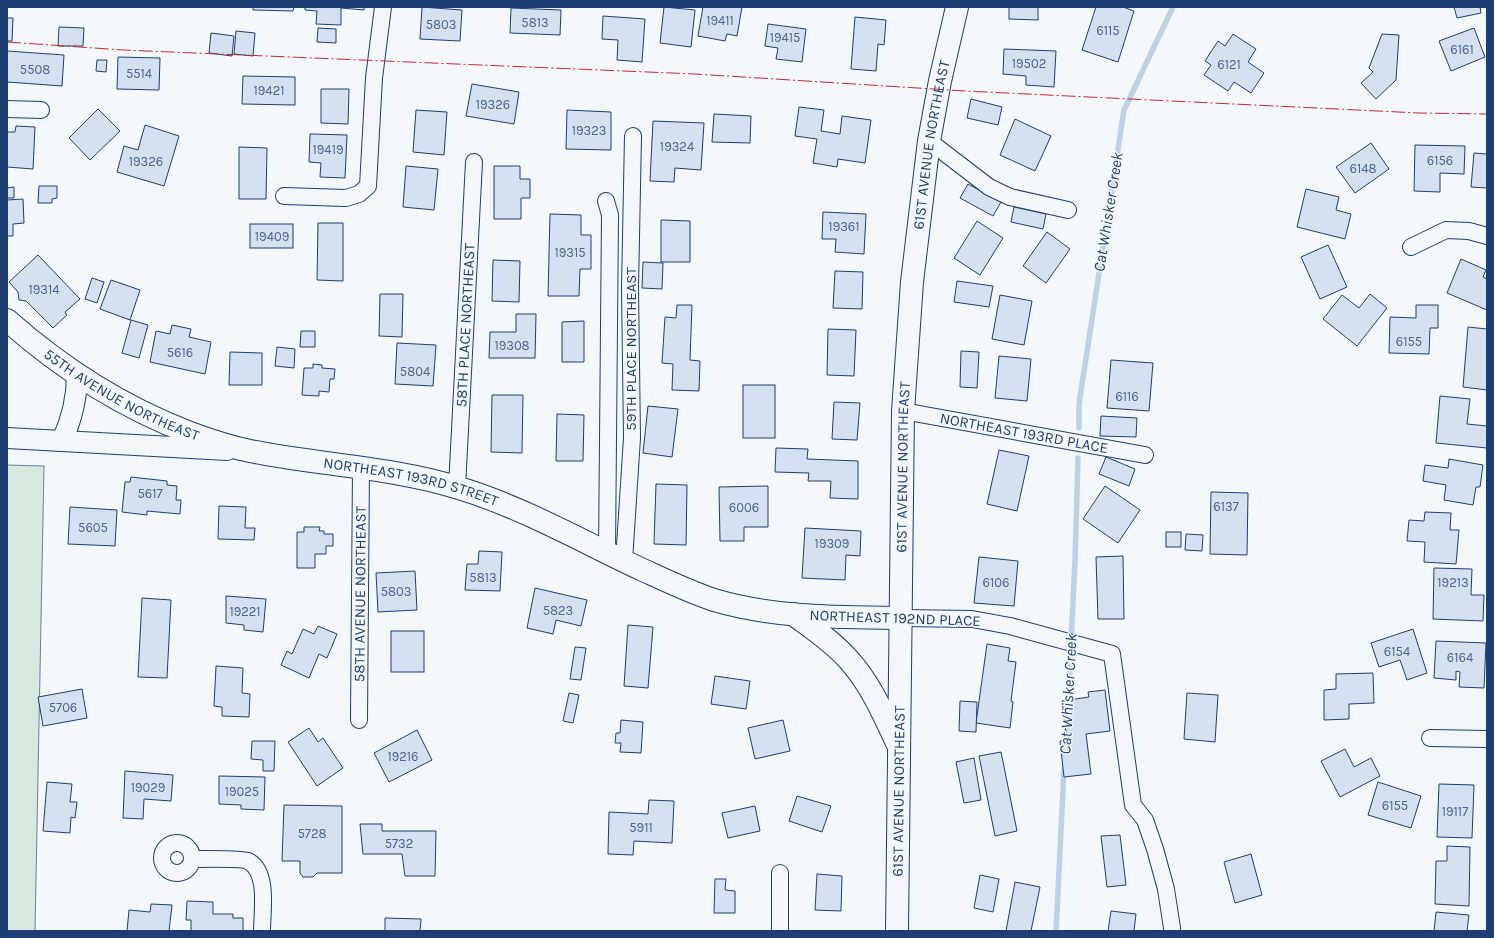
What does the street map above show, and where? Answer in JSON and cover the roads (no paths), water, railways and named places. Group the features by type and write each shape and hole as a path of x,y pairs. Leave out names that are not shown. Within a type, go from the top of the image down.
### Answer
{"main road":[{"name":"61ST AVENUE NORTHEAST","path":"897,931 903,411 912,282 929,141 940,80 957,7"},
{"name":"55TH AVENUE NORTHEAST","path":"7,320 49,355 77,375 122,402 169,424 204,438 248,451"},
{"name":"NORTHEAST 193RD STREET","path":"248,451 408,475 457,488 490,499 685,589 743,607 793,614"},
{"name":"NORTHEAST 192ND PLACE","path":"793,614 839,617 901,618"},
{"path":"793,614 824,637 847,658 862,676 882,709 900,750"}],"street":[{"path":"284,196 346,198 359,194 368,186 374,78 383,7"},
{"path":"7,109 41,110"},
{"name":"59TH PLACE NORTHEAST","path":"615,557 632,438 630,288 633,136"},
{"path":"929,141 989,187 1010,197 1068,210"},
{"name":"58TH PLACE NORTHEAST","path":"457,488 474,162"},
{"name":"59TH PLACE NORTHEAST","path":"606,201 610,215 615,557"},
{"path":"1411,247 1446,230 1469,230 1487,236"},
{"path":"62,441 73,412 77,394 77,375"},
{"name":"NORTHEAST 193RD PLACE","path":"903,411 1145,455"},
{"name":"NORTHEAST 193RD STREET","path":"7,438 248,451"},
{"name":"58TH AVENUE NORTHEAST","path":"359,720 361,468"},
{"name":"NORTHEAST 192ND PLACE","path":"901,618 972,619 1010,626 1112,654 1133,805 1145,820 1155,849 1166,889 1172,928"},
{"path":"1430,738 1487,739"},
{"path":"192,859 247,861 257,868 261,875 263,885 262,931"},
{"path":"780,874 780,931"}],"waterway":[{"name":"Cat Whisker Creek","path":"1079,428 1079,404 1124,110 1173,7"},
{"name":"Cat Whisker Creek","path":"1068,707 1078,458"},
{"name":"Cat Whisker Creek","path":"1065,747 1067,726"},
{"name":"Cat Whisker Creek","path":"1056,931 1064,770"}]}
